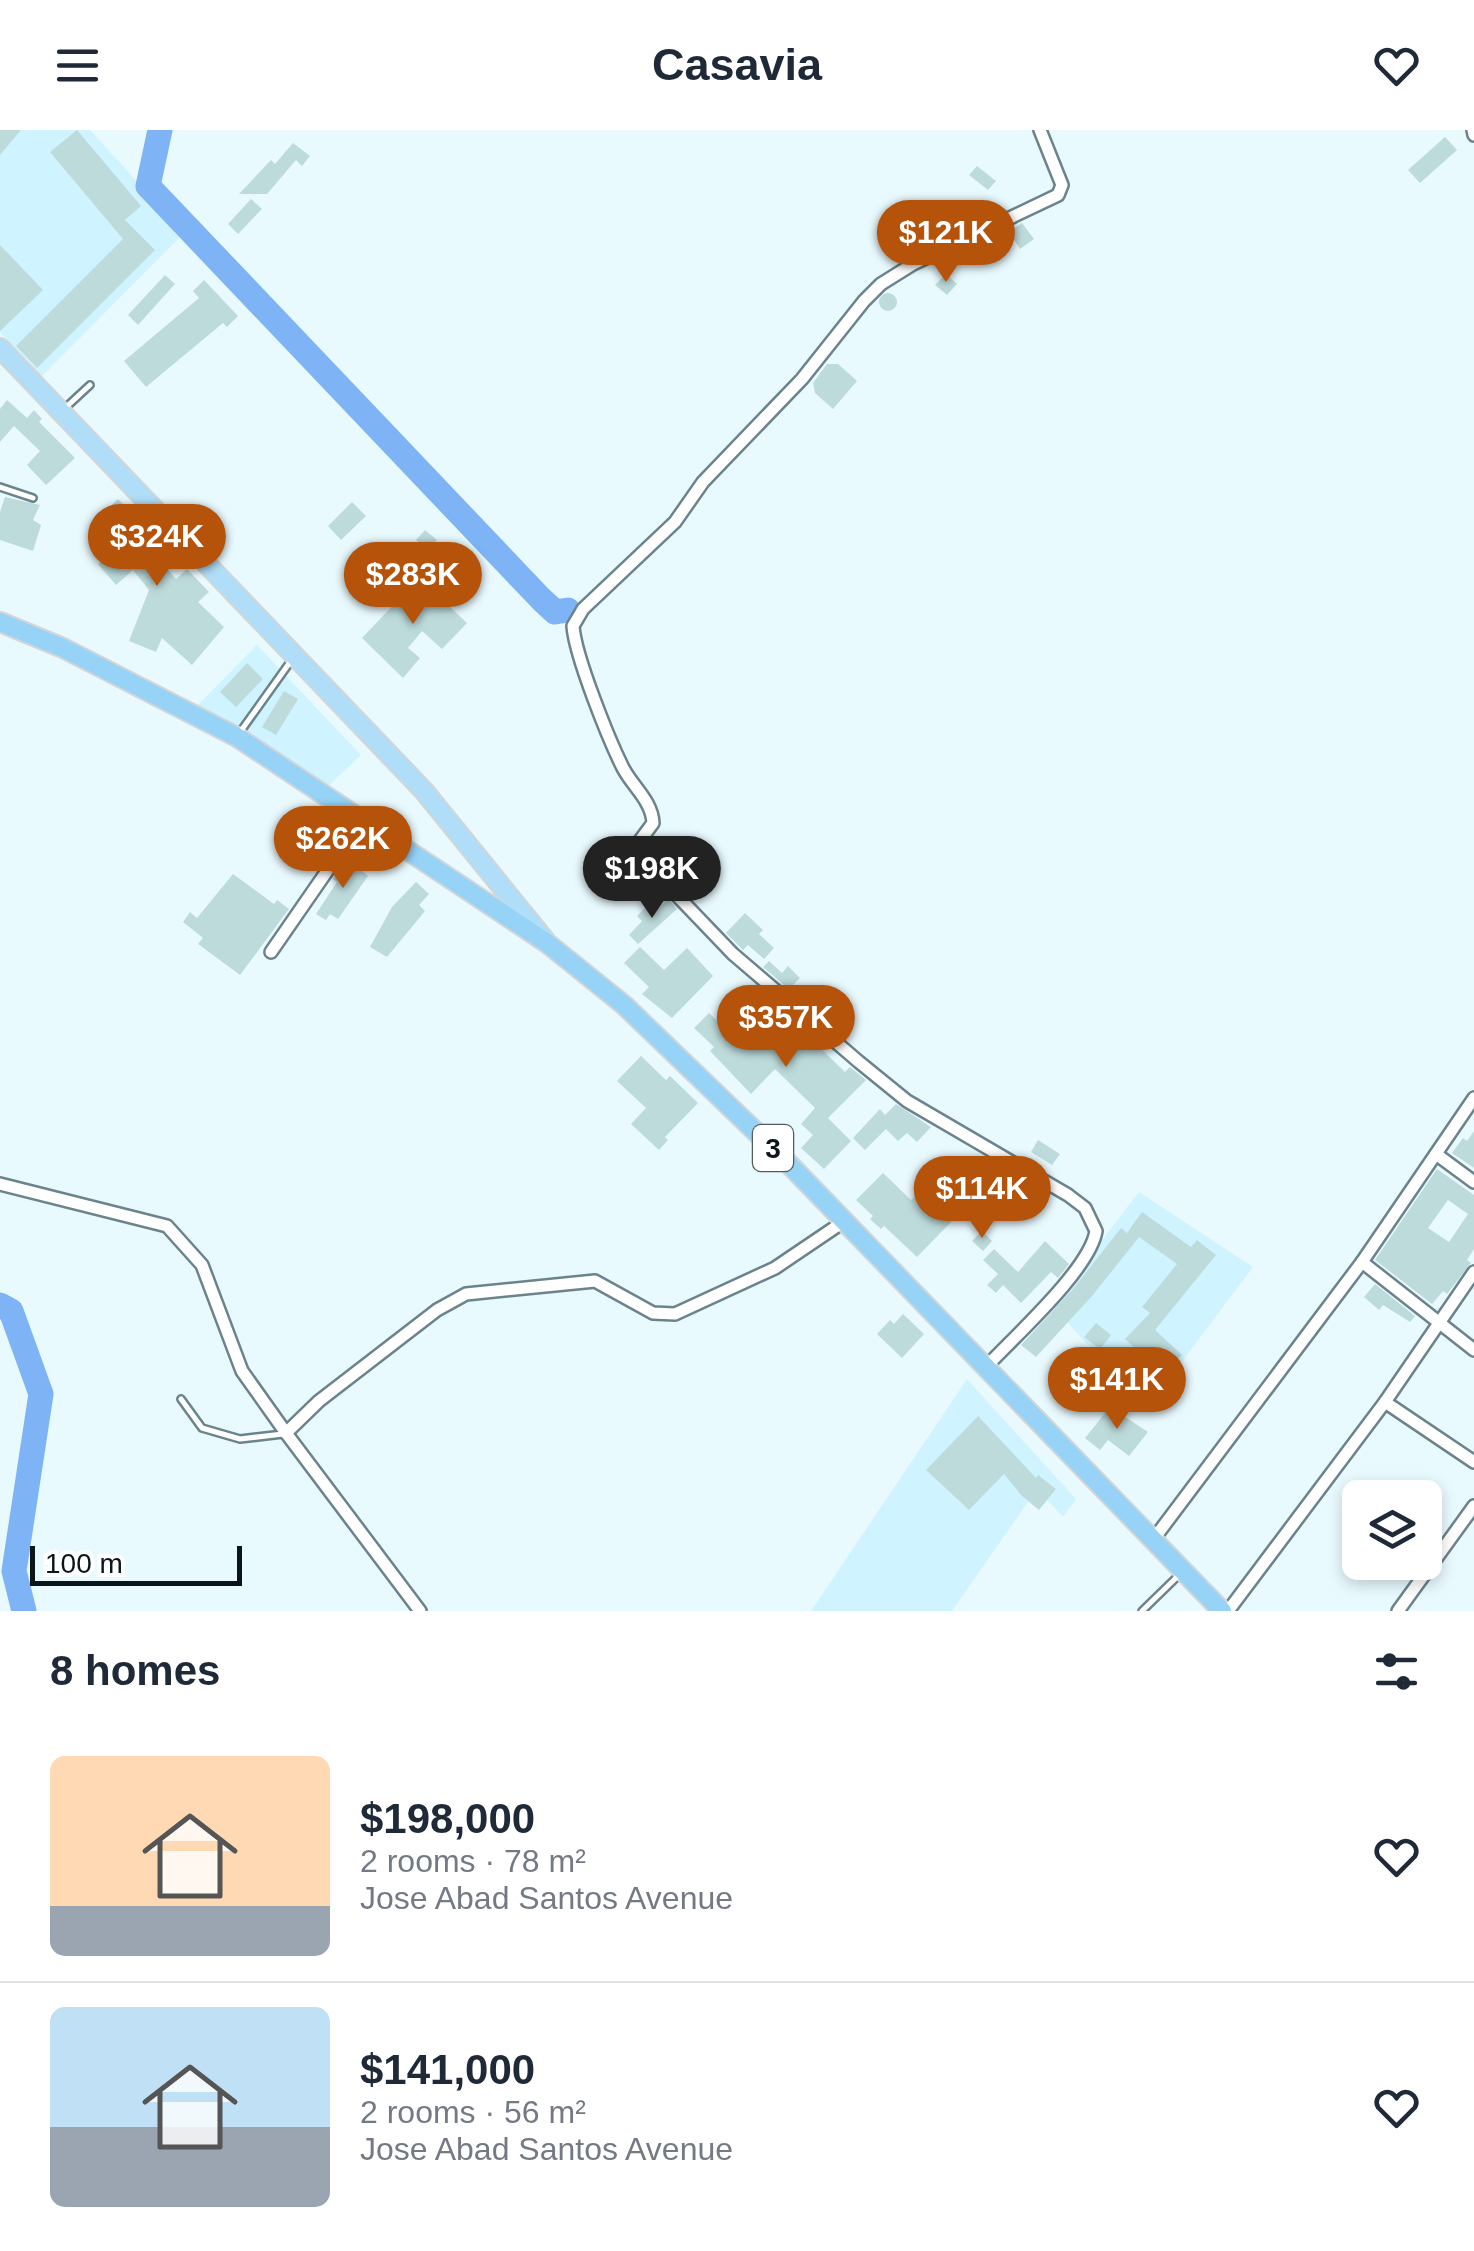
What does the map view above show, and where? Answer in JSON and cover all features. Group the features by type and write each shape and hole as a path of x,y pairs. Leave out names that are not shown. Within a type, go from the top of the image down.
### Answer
{"highway":[{"name":"3","path":"0,622 63,648 237,737 548,944 624,1005 786,1160 1225,1611"}],"main road":[{"path":"0,348 424,791 548,944"}],"street":[{"path":"986,1366 1075,1272 1089,1251 1096,1231 1085,1208 1042,1177 907,1100 733,954 641,858 636,846 653,822 652,812 628,778 613,746 573,626 583,609 675,522 703,482 802,380 881,284 913,264 1058,194 1062,185 1040,130"},
{"path":"271,952 363,819"},
{"path":"1153,1540 1362,1262 1474,1098"},
{"path":"1436,1154 1474,1182"},
{"path":"0,1184 167,1226 202,1264 242,1371 420,1611"},
{"path":"286,1433 320,1401 437,1310 466,1294 595,1281 653,1314 675,1314 775,1268 843,1222"},
{"path":"1362,1262 1474,1350"},
{"path":"1225,1611 1385,1402 1474,1272"},
{"path":"1385,1402 1474,1462"},
{"path":"1398,1611 1474,1506"}],"lane":[{"path":"60,412 90,385"},
{"path":"0,487 33,498"},
{"path":"237,737 295,656"},
{"path":"181,1400 202,1428 240,1438 286,1433"},
{"path":"1142,1611 1184,1571"}],"shaded area":[{"path":"0,130 90,130 184,233 41,377 0,332"},
{"path":"257,645 361,755 329,785 197,706"},
{"path":"1139,1192 1253,1267 1162,1388 1087,1344 1052,1305"},
{"path":"967,1379 1076,1499 1063,1517 1037,1489 952,1611 811,1611"}],"building":[{"path":"0,130 21,130 0,155"},
{"path":"77,130 141,206 125,220 155,250 37,368 16,346 123,239 50,152"},
{"path":"1445,137 1457,150 1420,183 1408,170"},
{"path":"293,143 310,156 302,166 296,160 267,194 239,194 271,160 275,164"},
{"path":"977,166 996,181 988,190 969,175"},
{"path":"251,199 262,209 238,234 228,224"},
{"path":"1022,223 1034,239 1020,249 1009,232"},
{"path":"0,245 43,290 0,331"},
{"path":"946,274 957,284 947,295 935,285"},
{"path":"165,275 175,284 138,325 128,315"},
{"path":"204,280 238,316 227,327 223,323 146,387 124,361 199,298 193,291"},
{"path":"888,293 895,295 895,309 888,311 881,309 879,302 881,295"},
{"path":"827,364 838,364 857,381 833,409 815,393 813,383"},
{"path":"7,400 27,418 34,410 42,419 39,422 75,458 46,485 27,465 40,451 14,426 0,442 0,409"},
{"path":"5,497 40,505 33,520 41,525 33,551 0,540 0,512"},
{"path":"118,499 151,531 143,541 176,579 187,569 209,592 198,602 224,627 192,665 162,638 156,652 129,641 149,590 133,570 116,585 98,564 109,555 93,537 107,524 100,516"},
{"path":"352,502 366,516 341,540 328,526"},
{"path":"425,530 437,540 427,550 416,540"},
{"path":"419,578 467,623 442,649 422,631 408,648 420,658 403,678 362,638"},
{"path":"247,663 263,679 236,707 220,692"},
{"path":"284,691 298,699 276,735 262,727"},
{"path":"347,859 368,876 338,919 330,914 326,920 316,914"},
{"path":"233,874 274,904 277,900 289,909 240,975 198,944 203,938 183,922 190,912 197,918"},
{"path":"416,882 429,894 419,905 425,911 387,957 370,947 392,907"},
{"path":"668,899 677,909 638,944 629,935 642,921 637,916 645,908 652,915"},
{"path":"745,913 763,930 759,934 774,948 764,959 748,945 743,950 726,933"},
{"path":"640,947 664,970 687,948 713,976 672,1018 642,994 649,987 624,963"},
{"path":"769,961 782,973 788,966 800,978 789,989 763,967"},
{"path":"768,996 796,1020 785,1032 801,1047 810,1038 845,1072 850,1067 866,1080 828,1118 851,1141 824,1169 801,1148 813,1135 801,1124 815,1108 775,1069 751,1094 694,1028 709,1013 729,1032"},
{"path":"641,1056 666,1080 670,1076 698,1103 665,1137 668,1140 659,1150 631,1124 646,1108 617,1081"},
{"path":"896,1104 931,1127 917,1142 907,1133 898,1141 886,1129 865,1150 853,1138 880,1109 885,1115"},
{"path":"1474,1131 1474,1168 1452,1153"},
{"path":"1038,1140 1060,1154 1052,1165 1031,1152"},
{"path":"1437,1169 1474,1195 1474,1249 1467,1260 1471,1263 1447,1294 1443,1291 1432,1304 1375,1260","holes":["1448,1200 1468,1214 1449,1242 1428,1228"]},
{"path":"883,1173 911,1200 915,1196 918,1199 927,1189 954,1219 917,1257 884,1226 881,1229 870,1219 873,1216 856,1200"},
{"path":"1142,1212 1191,1247 1197,1240 1216,1255 1155,1330 1182,1355 1163,1374 1125,1339 1150,1313 1142,1307 1177,1264 1139,1237 1036,1357 1021,1345 1073,1289 1121,1228 1127,1233"},
{"path":"982,1231 992,1241 983,1251 972,1241"},
{"path":"1045,1241 1069,1264 1058,1278 1051,1272 1021,1303 1003,1285 996,1293 987,1285 998,1274 983,1260 994,1249 1018,1272"},
{"path":"1375,1284 1415,1316 1410,1322 1383,1305 1379,1310 1364,1297"},
{"path":"903,1314 924,1334 902,1358 877,1334 890,1320 894,1324"},
{"path":"1096,1323 1111,1335 1100,1349 1084,1337"},
{"path":"1110,1407 1148,1432 1129,1456 1108,1440 1100,1450 1085,1438"},
{"path":"978,1416 1036,1478 1038,1475 1056,1489 1039,1510 1004,1474 969,1510 926,1470"}],"waterway":[{"path":"160,130 148,186 541,599 555,612 568,610"},
{"path":"0,1305 11,1311 41,1394 14,1571 24,1611"}]}
